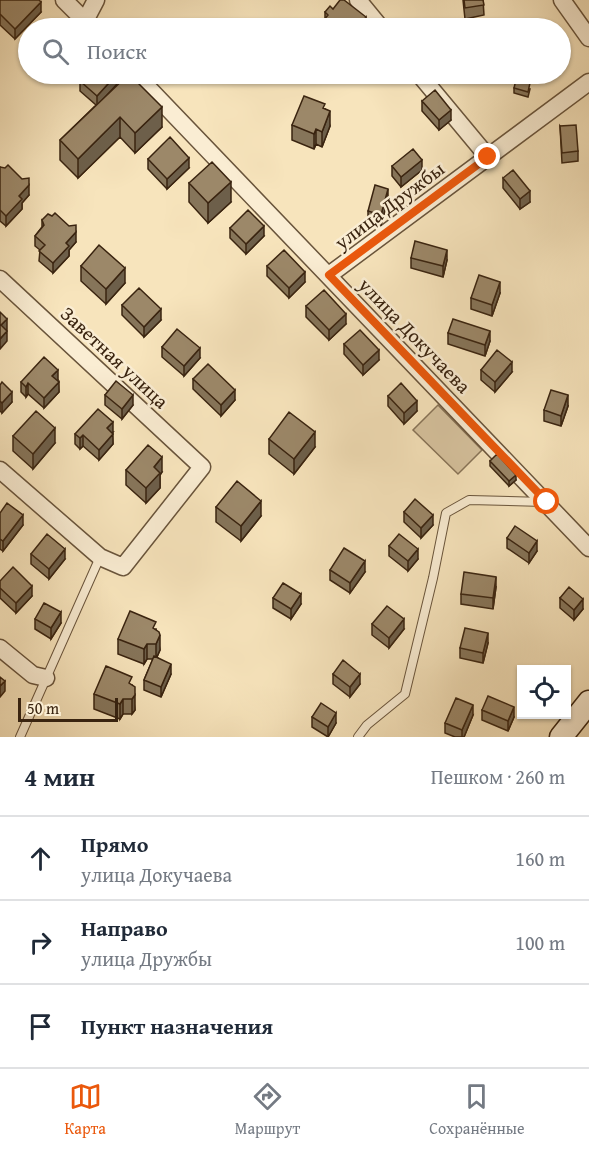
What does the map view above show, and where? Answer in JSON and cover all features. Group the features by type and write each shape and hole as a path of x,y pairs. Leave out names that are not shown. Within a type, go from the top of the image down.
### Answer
{"street":[{"path":"64,0 81,18"},
{"path":"90,18 96,0"},
{"path":"358,0 373,18"},
{"path":"562,0 589,38"},
{"name":"улица Дружбы","path":"329,275 589,82"},
{"name":"улица Докучаева","path":"145,84 589,548"},
{"path":"427,84 488,157"},
{"name":"Заветная улица","path":"0,279 202,467 123,567 100,557"},
{"path":"0,470 100,557"},
{"path":"0,648 33,675 46,678"},
{"path":"561,737 589,702"}],"lane":[{"path":"358,737 367,725 405,694 446,513 469,500 547,502"},
{"path":"20,737 100,557"}],"shaded area":[{"path":"438,405 482,450 458,474 413,430"}],"building":[{"path":"0,0 39,0 41,2 26,18 18,18 18,26 15,29 0,14"},
{"path":"340,0 344,0 366,17 326,18 328,15 325,12 330,6 333,9"},
{"path":"464,0 483,0 484,5 465,8"},
{"path":"83,84 108,84 97,96"},
{"path":"119,84 139,84 162,107 135,133 120,117 78,159 60,140"},
{"path":"515,84 530,84 528,92 514,88"},
{"path":"435,90 451,110 439,120 422,101"},
{"path":"304,96 325,104 323,108 330,111 322,132 316,129 314,134 292,125"},
{"path":"576,125 578,151 562,153 560,126"},
{"path":"170,137 189,158 167,179 148,159"},
{"path":"413,149 422,160 401,177 392,166"},
{"path":"212,162 231,182 208,203 189,183"},
{"path":"8,165 22,179 29,178 29,185 19,196 22,199 6,216 0,210 0,167 5,168"},
{"path":"513,170 530,191 520,199 503,178"},
{"path":"375,185 388,189 381,215 368,211"},
{"path":"248,210 264,226 246,244 230,228"},
{"path":"55,213 69,226 76,225 76,232 66,243 69,246 53,263 39,251 45,245 35,236 44,225 42,220 48,214 52,216"},
{"path":"415,241 447,250 443,266 411,258"},
{"path":"99,245 125,268 106,289 81,266"},
{"path":"284,250 305,272 289,288 267,266"},
{"path":"479,275 500,282 492,305 471,298"},
{"path":"139,288 161,309 144,327 122,305"},
{"path":"324,290 346,314 329,330 306,306"},
{"path":"0,312 7,319 1,325 7,331 0,339"},
{"path":"453,319 490,331 485,345 448,333"},
{"path":"177,329 200,348 184,366 162,347"},
{"path":"360,330 379,350 363,365 344,344"},
{"path":"497,350 512,362 495,382 481,370"},
{"path":"44,357 58,370 52,376 59,382 44,398 28,383 26,387 21,382"},
{"path":"208,364 235,390 221,405 193,379"},
{"path":"116,381 133,395 122,409 105,395"},
{"path":"2,382 12,392 2,403 0,385"},
{"path":"401,383 417,401 404,413 388,396"},
{"path":"551,390 568,395 561,416 544,410"},
{"path":"98,409 113,422 107,428 113,434 99,450 83,435 80,438 75,434"},
{"path":"36,411 55,428 33,454 13,436"},
{"path":"289,412 315,432 294,459 269,439"},
{"path":"148,445 162,457 154,467 160,473 146,488 126,470"},
{"path":"497,454 516,475 509,481 490,461"},
{"path":"237,481 261,501 241,526 216,507"},
{"path":"415,499 433,515 421,528 404,512"},
{"path":"7,503 23,515 3,541 0,539 0,513"},
{"path":"515,526 537,541 529,553 507,538"},
{"path":"47,534 65,549 49,569 31,554"},
{"path":"399,534 418,549 408,561 389,546"},
{"path":"344,548 365,561 350,583 330,570"},
{"path":"13,567 32,586 16,603 0,588 0,581"},
{"path":"464,572 496,577 493,598 461,594"},
{"path":"283,583 301,594 291,609 273,598"},
{"path":"569,587 583,599 574,610 560,598"},
{"path":"44,603 61,612 51,628 35,619"},
{"path":"387,606 404,619 389,638 372,624"},
{"path":"130,611 156,622 153,628 160,635 156,644 147,644 144,649 118,639"},
{"path":"465,628 488,633 483,653 460,648"},
{"path":"154,656 171,664 161,687 144,680"},
{"path":"343,660 360,674 350,687 333,674"},
{"path":"106,666 132,677 129,683 135,687 135,695 132,699 123,699 120,704 94,694"},
{"path":"488,696 514,707 508,721 482,710"},
{"path":"456,698 473,705 462,730 445,723"},
{"path":"321,703 336,713 328,727 312,717"}],"route":[{"path":"488,157 329,275 547,502"}]}
